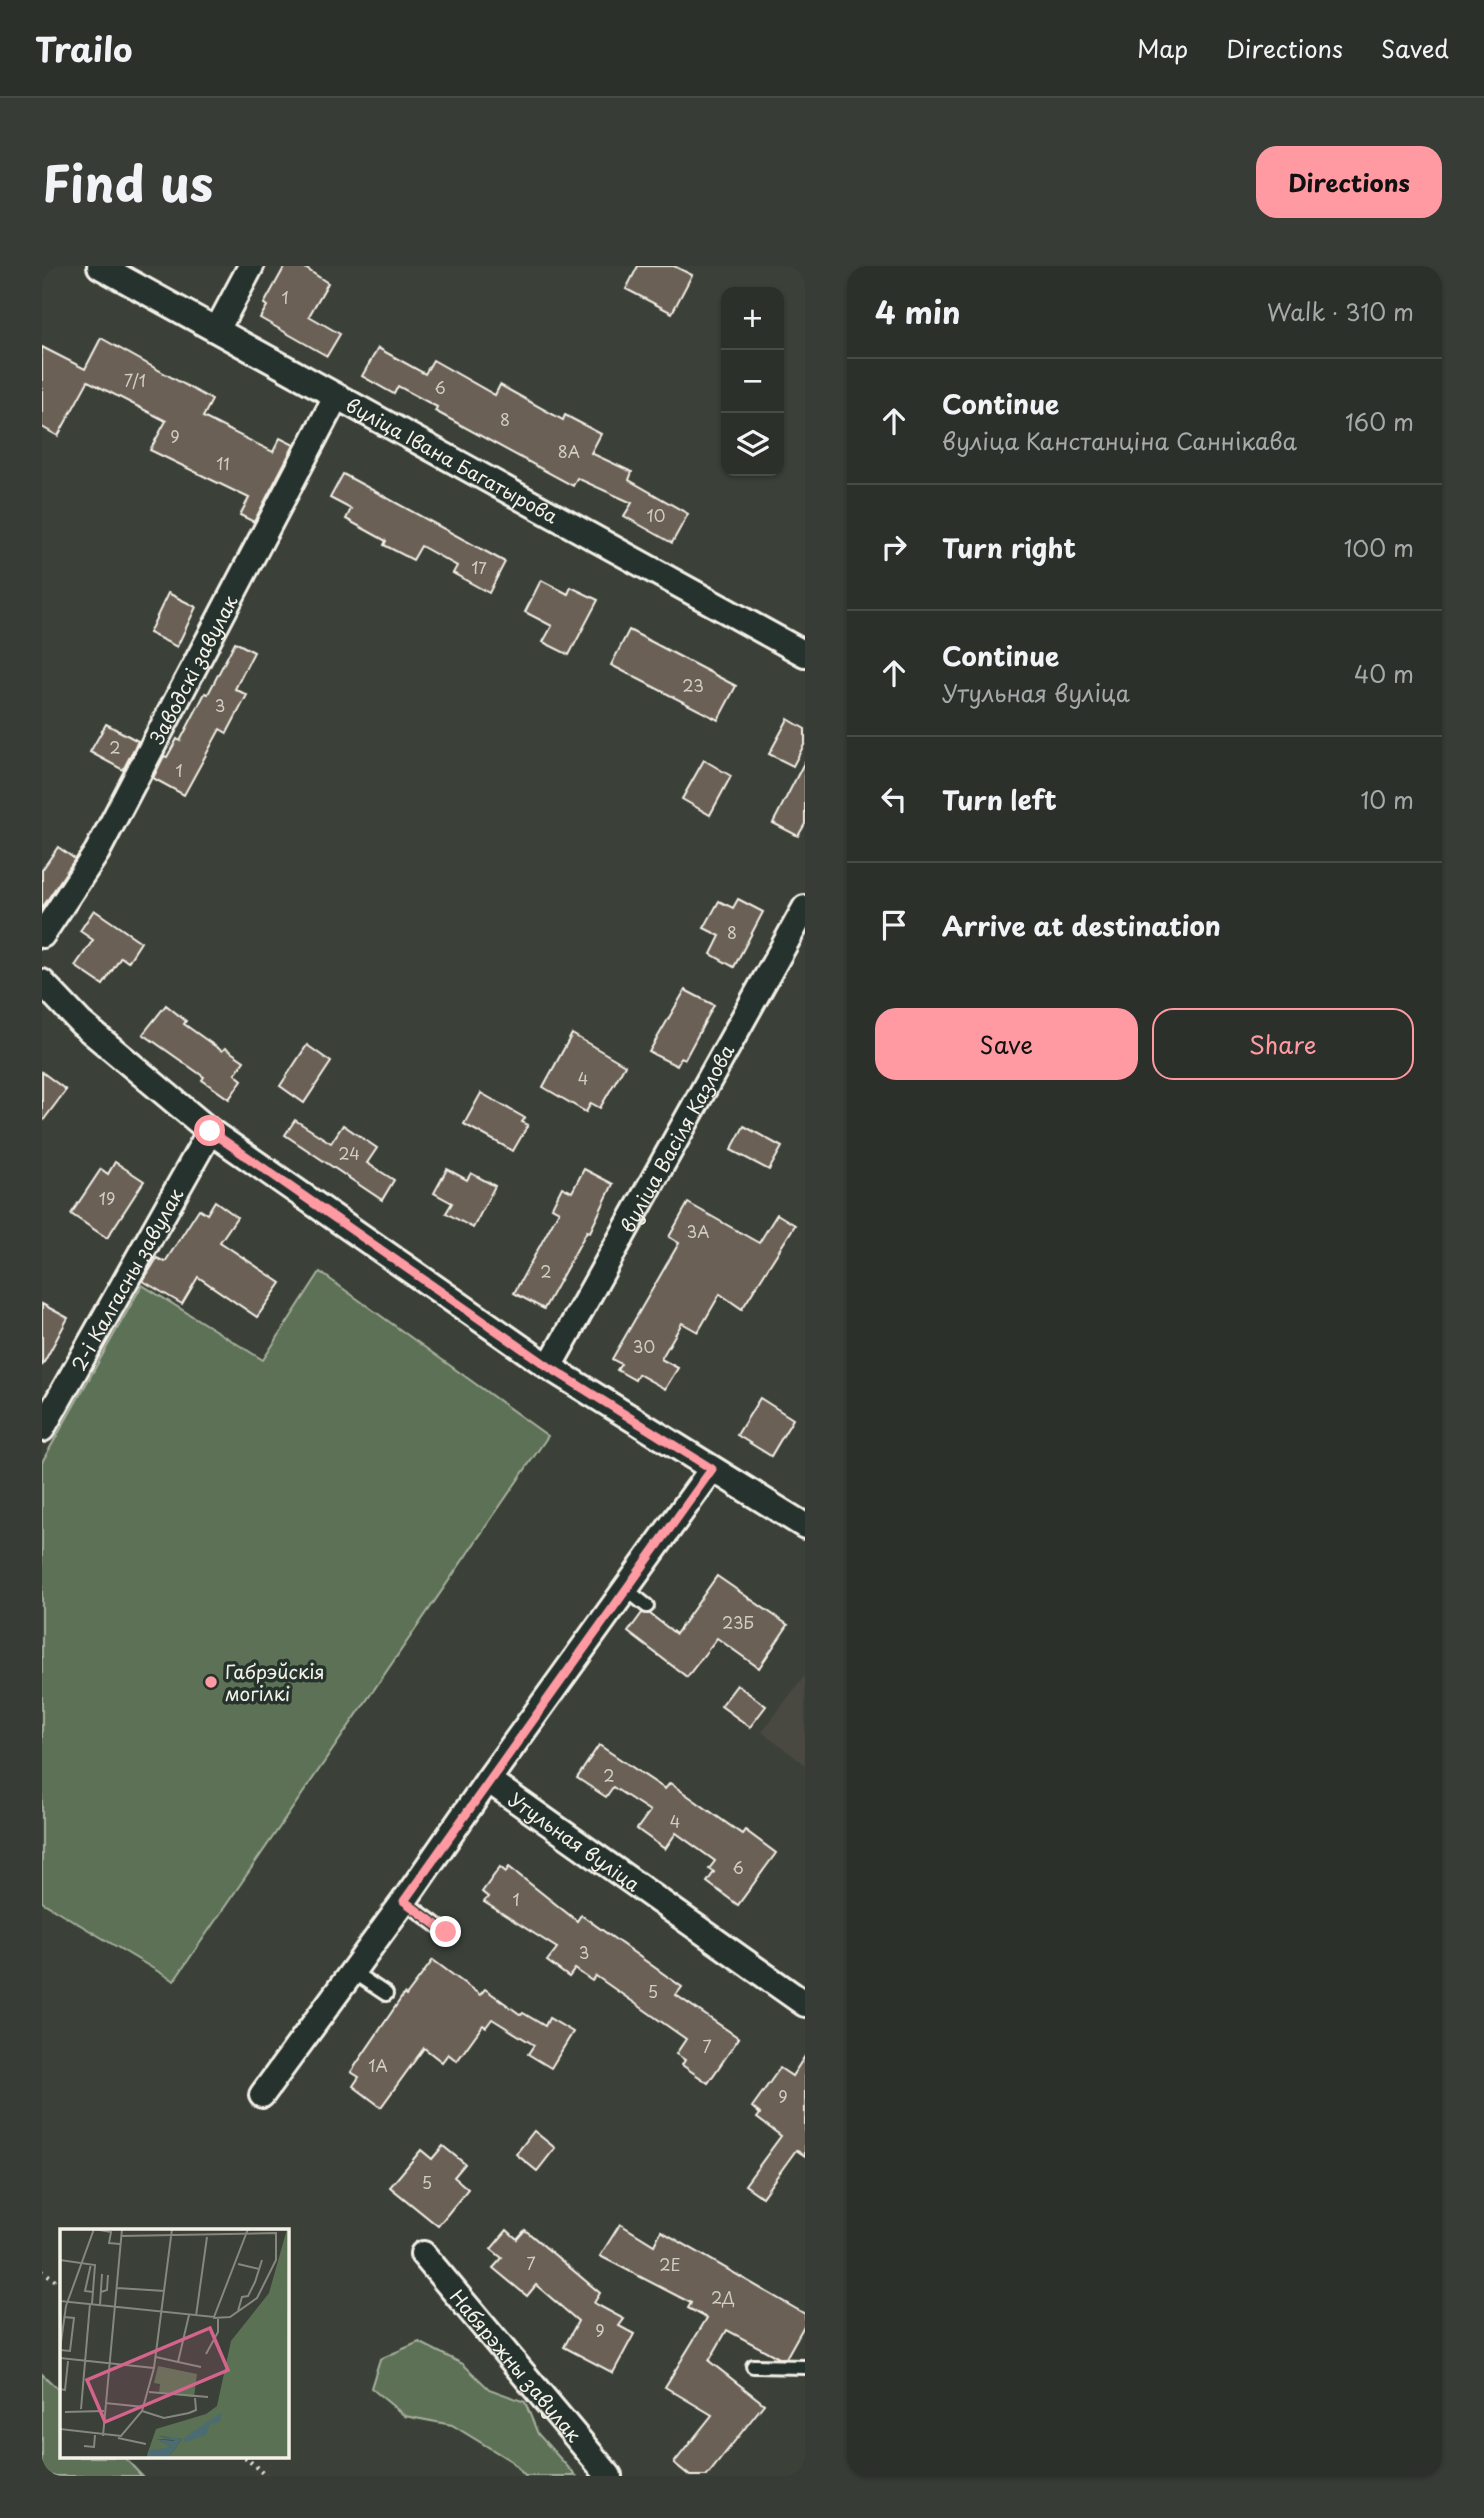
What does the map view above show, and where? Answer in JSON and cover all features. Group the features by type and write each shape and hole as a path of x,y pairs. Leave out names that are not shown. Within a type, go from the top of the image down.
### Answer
{"street":[{"name":"вуліца Івана Багатырова","path":"100,266 805,654"},
{"path":"216,330 251,266"},
{"name":"Заводскі завулак","path":"42,935 97,852 335,397"},
{"name":"вуліца Васіля Казлова","path":"549,1367 805,908"},
{"path":"42,982 81,1023 210,1131 549,1367 805,1527"},
{"name":"2-і Калгасны завулак","path":"42,1429 210,1131"},
{"path":"488,1780 712,1469"},
{"name":"Утульная вуліца","path":"262,2095 404,1901 488,1780 805,2004"},
{"name":"Набярэжны завулак","path":"424,2254 609,2476"}],"lane":[{"path":"627,1590 647,1606"},
{"path":"404,1901 446,1932"},
{"path":"353,1972 386,1994"},
{"path":"753,2367 805,2367"}],"path":[{"path":"42,2271 60,2283"},
{"path":"246,2458 266,2476"}],"shaded area":[{"path":"805,1675 805,1765 762,1732"}],"green space":[{"name":"Габрэйскія могілкі","path":"320,1272 548,1436 174,1981 42,1902 42,1462 142,1285 263,1360"},
{"path":"419,2342 463,2364 489,2389 525,2402 538,2434 576,2476 525,2476 511,2461 452,2425 405,2416 371,2388 380,2359"},
{"path":"42,2374 60,2391 60,2458 125,2458 142,2476 42,2476"}],"building":[{"path":"285,266 302,266 328,283 309,316 340,334 327,356 260,318 267,306 264,304"},
{"path":"638,266 674,266 692,275 672,313 626,289"},
{"path":"101,338 212,400 203,417 273,452 280,438 294,445 254,522 240,515 249,498 150,450 166,421 88,381 58,436 42,427 42,347 85,369"},
{"path":"378,348 425,374 433,360 495,395 500,385 563,420 565,415 601,434 591,453 632,472 629,480 688,514 672,543 624,516 632,503 577,478 573,486 435,411 437,407 398,386 394,394 362,376"},
{"path":"343,474 505,562 489,593 453,573 457,566 421,546 413,560 384,545 386,541 346,519 351,509 330,498"},
{"path":"541,580 568,594 571,587 598,600 569,655 543,642 552,626 525,612"},
{"path":"168,593 196,607 177,647 149,633"},
{"path":"629,630 736,686 718,720 611,665"},
{"path":"235,642 254,652 235,689 247,695 227,733 220,729 184,795 153,778 164,756 167,757 177,739 180,741"},
{"path":"788,719 805,729 805,743 793,766 769,754"},
{"path":"106,724 138,741 123,770 90,752"},
{"path":"704,760 731,776 710,815 682,799"},
{"path":"805,761 805,824 798,836 773,823"},
{"path":"58,847 75,859 42,908 42,870"},
{"path":"738,899 763,912 734,967 711,954 720,936 704,928 719,901 733,908"},
{"path":"94,910 141,942 128,962 121,957 103,985 75,966 93,940 80,931"},
{"path":"685,990 714,1005 685,1059 681,1057 677,1066 649,1052"},
{"path":"166,1005 186,1021 184,1024 222,1051 225,1048 244,1061 235,1074 242,1080 229,1099 202,1080 204,1077 143,1034"},
{"path":"572,1034 625,1065 600,1108 591,1103 586,1112 543,1087"},
{"path":"307,1045 331,1062 304,1103 280,1086"},
{"path":"42,1072 66,1090 42,1122"},
{"path":"481,1093 525,1118 522,1122 528,1125 513,1151 464,1124"},
{"path":"295,1120 331,1143 343,1125 377,1148 367,1163 394,1180 382,1200 285,1135"},
{"path":"744,1126 782,1147 769,1170 731,1150"},
{"path":"115,1162 144,1181 107,1238 71,1214 101,1169 108,1174"},
{"path":"447,1169 467,1180 471,1173 495,1186 473,1228 446,1213 452,1203 434,1193"},
{"path":"584,1169 613,1184 590,1232 587,1231 544,1309 514,1293 559,1211 552,1207 562,1187 572,1192"},
{"path":"215,1201 237,1217 220,1242 281,1283 257,1317 198,1277 182,1304 143,1281 157,1258 165,1262 199,1209 207,1214"},
{"path":"688,1203 759,1243 777,1214 795,1225 742,1309 720,1294 698,1332 682,1323 661,1359 678,1368 665,1389 638,1374 635,1380 617,1370 621,1364 612,1359 679,1243 669,1237"},
{"path":"42,1304 68,1318 42,1366"},
{"path":"760,1398 793,1419 771,1456 737,1435"},
{"path":"717,1576 788,1625 759,1668 717,1638 687,1677 628,1632 642,1613 650,1614 676,1634"},
{"path":"737,1685 766,1706 750,1727 721,1706"},
{"path":"599,1745 665,1789 670,1783 742,1834 745,1830 776,1853 738,1905 707,1882 714,1872 709,1869 715,1861 676,1833 665,1849 637,1829 650,1811 613,1787 606,1797 577,1778"},
{"path":"500,1867 506,1872 509,1867 577,1921 581,1915 682,1987 676,1995 739,2038 708,2083 682,2065 685,2060 676,2054 686,2039 596,1976 592,1981 575,1969 569,1977 547,1961 557,1948 484,1902 488,1897 482,1892"},
{"path":"433,1960 480,1995 485,1989 521,2015 523,2013 545,2026 549,2018 573,2032 551,2068 528,2054 534,2045 492,2019 486,2027 483,2025 457,2061 448,2054 442,2062 424,2048 381,2107 353,2086 359,2077 351,2072 404,1994 406,1996"},
{"path":"805,2056 805,2156 796,2150 762,2197 745,2185 781,2136 757,2118 760,2114 752,2107 780,2068 792,2076"},
{"path":"534,2131 555,2148 537,2171 516,2154"},
{"path":"443,2146 465,2164 454,2177 468,2189 438,2226 390,2187 421,2150 432,2159"},
{"path":"620,2224 654,2245 661,2231 805,2314 805,2324 786,2358 779,2358 727,2330 709,2361 764,2404 707,2476 690,2476 674,2463 712,2415 665,2387 707,2318 688,2308 691,2303 600,2256"},
{"path":"507,2230 517,2239 525,2230 600,2293 594,2303 624,2319 619,2326 634,2334 613,2373 564,2347 578,2321 536,2285 527,2296 493,2268 502,2258 491,2249"}],"place":[{"name":"Габрэйскія могілкі","path":"211,1682"}],"route":[{"path":"210,1131 549,1367 712,1469 404,1901 446,1932"}]}
